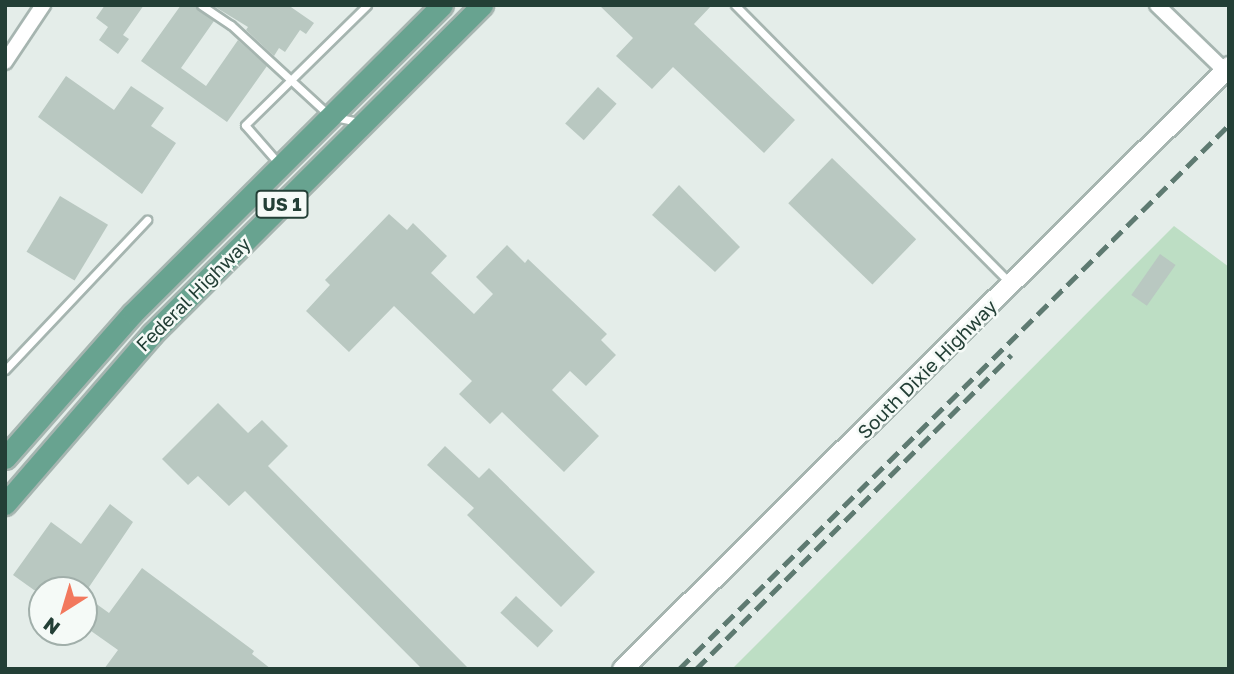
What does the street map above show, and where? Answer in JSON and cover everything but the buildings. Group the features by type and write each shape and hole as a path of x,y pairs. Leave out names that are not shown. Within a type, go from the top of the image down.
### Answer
{"main road":[{"name":"Federal Highway","path":"5,458 97,351 442,5"},
{"name":"Federal Highway","path":"5,504 35,466 152,334 482,5"},
{"path":"32,426 35,466"}],"street":[{"path":"5,62 43,5"},
{"path":"1157,5 1227,68"},
{"name":"South Dixie Highway","path":"622,669 1012,285 1227,68"}],"lane":[{"path":"201,5 231,25 330,116 363,123"},
{"path":"281,166 245,125 367,5"},
{"path":"735,5 1012,285"},
{"path":"5,370 147,220"}],"green space":[{"path":"1174,226 1229,267 1229,669 732,669"}],"railway":[{"path":"679,669 1229,125"},
{"path":"696,669 1011,355"}]}
